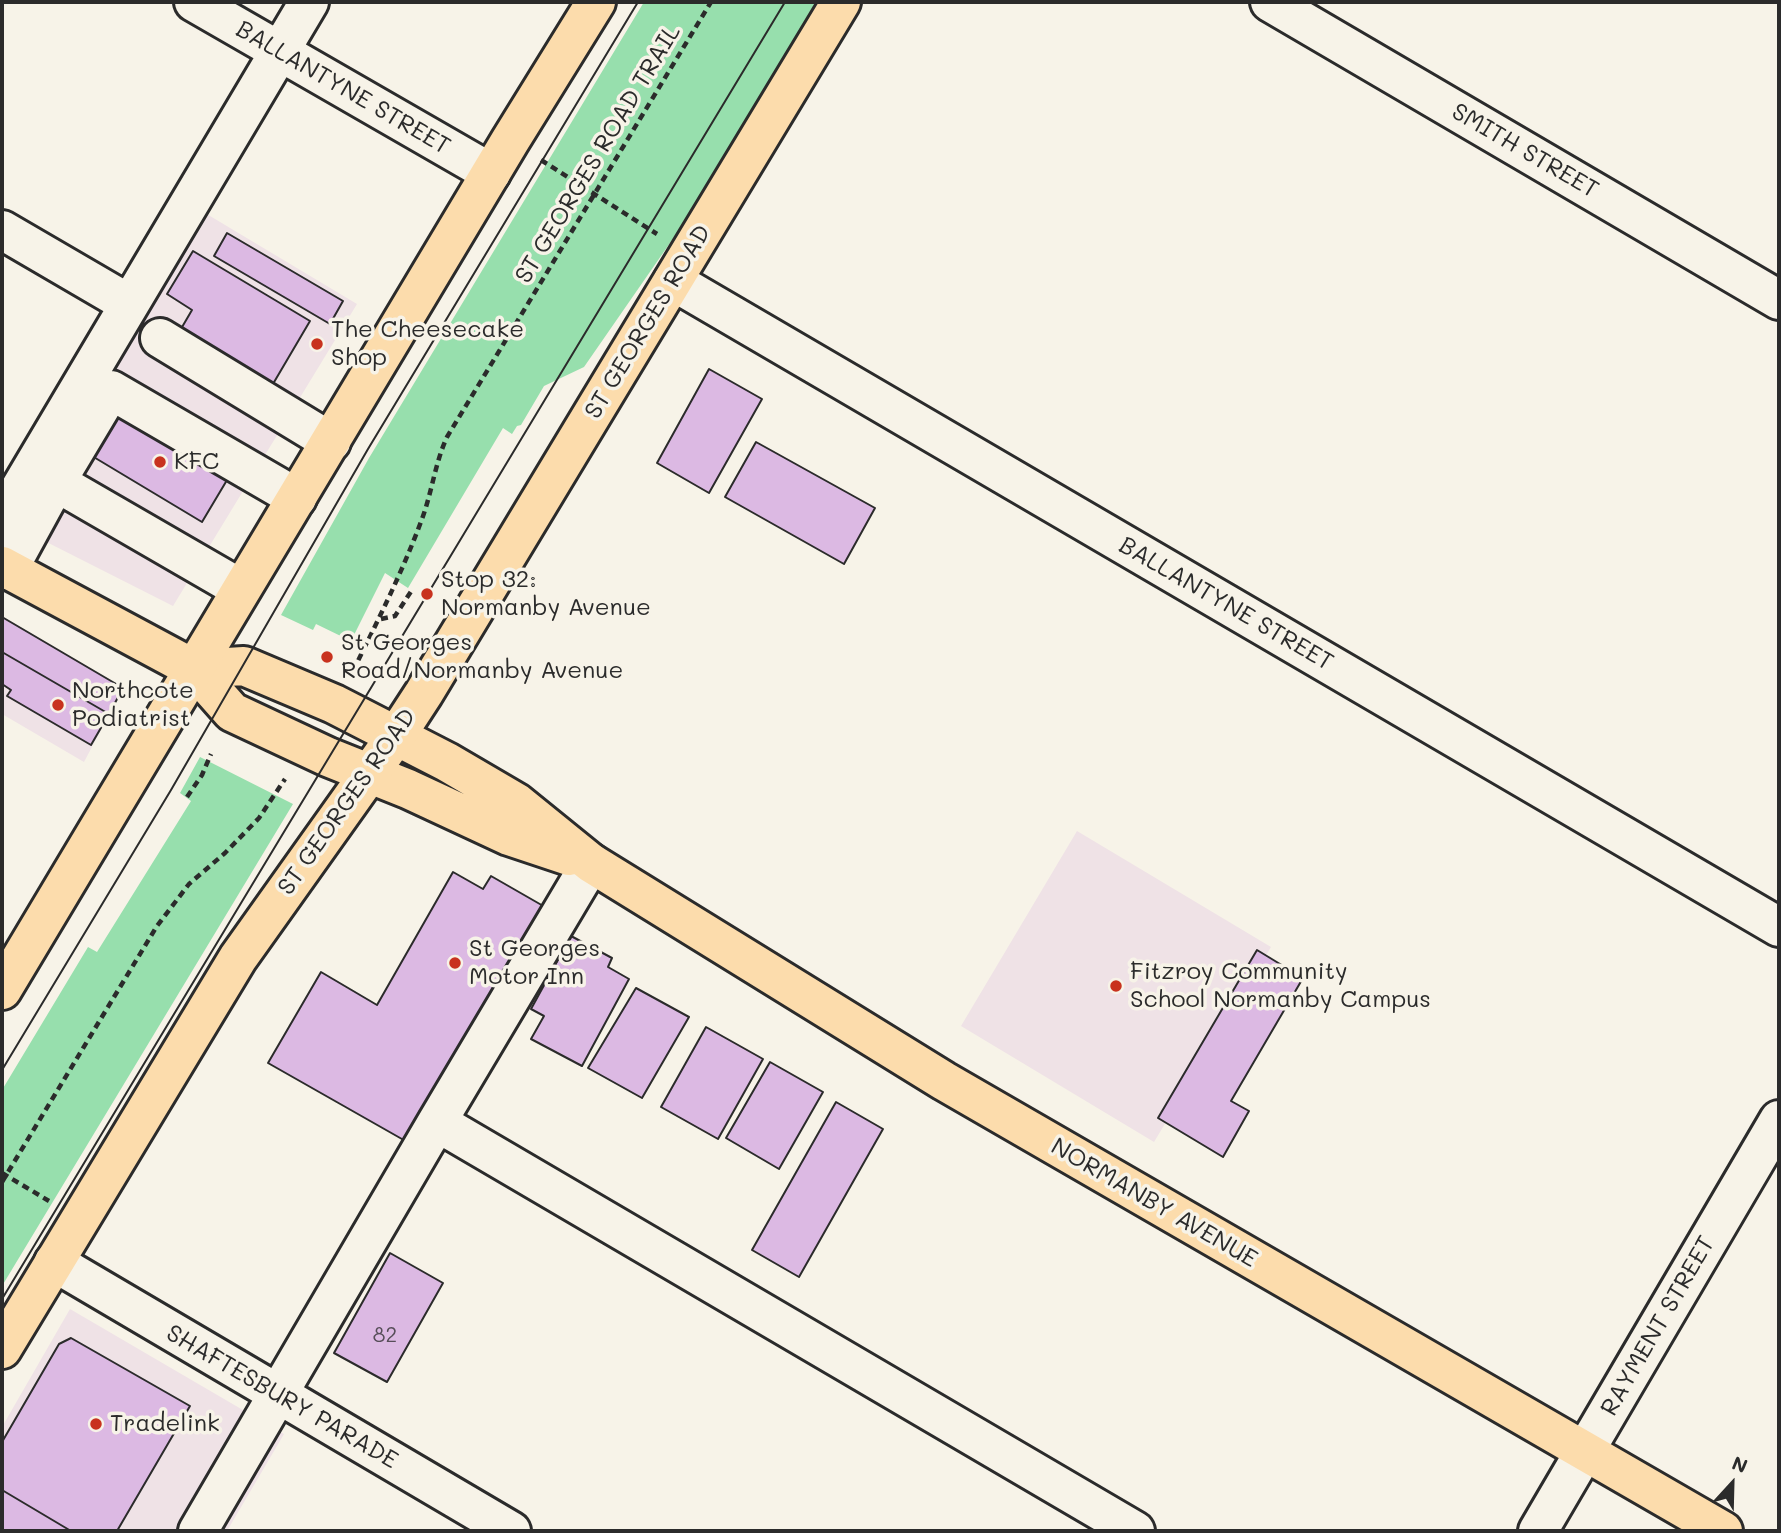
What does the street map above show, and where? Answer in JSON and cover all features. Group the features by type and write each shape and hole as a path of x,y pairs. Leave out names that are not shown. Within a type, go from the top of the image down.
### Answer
{"main road":[{"path":"2,990 596,2"},
{"name":"ST GEORGES ROAD","path":"2,1349 238,958 396,736 841,2"},
{"name":"NORMANBY AVENUE","path":"5,568 194,669 232,712 509,836 591,863"},
{"name":"NORMANBY AVENUE","path":"194,669 244,666 334,704 517,803 591,863 944,1081 1723,1531"}],"street":[{"name":"BALLANTYNE STREET","path":"194,2 491,173"},
{"path":"2,519 309,2"},
{"name":"SMITH STREET","path":"1270,2 1779,300"},
{"path":"2,230 129,304"},
{"name":"BALLANTYNE STREET","path":"682,266 1779,927"},
{"path":"160,338 331,442"},
{"path":"5,568 111,390 297,498"},
{"path":"56,482 241,589"},
{"path":"198,1531 591,863"},
{"name":"RAYMENT STREET","path":"1538,1531 1779,1120"},
{"path":"437,1122 1135,1531"},
{"name":"SHAFTESBURY PARADE","path":"54,1262 511,1531"}],"path":[{"name":"ST GEORGES ROAD TRAIL","path":"334,704 380,620 423,515 438,456 447,437 711,2"},
{"path":"510,141 647,230 682,266"},
{"path":"380,620 395,616 412,590"},
{"path":"2,1182 4,1174 157,926 189,884 225,853 259,818 306,747"},
{"path":"187,797 202,775 211,754"},
{"path":"4,1174 79,1218"}],"shaded area":[{"path":"195,207 357,304 173,606 9,523"},
{"path":"2,616 123,688 84,762 2,714"},
{"name":"Fitzroy Community School Normanby Campus","path":"1077,831 1271,947 1154,1142 961,1026"},
{"path":"70,1309 284,1434 227,1531 2,1531 2,1427"}],"green space":[{"path":"644,2 820,2 706,191 584,367 544,386 521,425 517,426 512,434 503,428 408,588 385,573 351,641 316,624 313,630 281,615 369,458"},
{"path":"200,757 293,804 2,1286 2,1090 88,947 97,952 191,801 180,793"}],"building":[{"path":"227,233 343,301 330,324 214,256"},
{"path":"193,251 310,321 270,389 178,334 192,310 167,294"},
{"path":"709,369 762,399 709,493 657,463"},
{"name":"KFC","path":"118,401 233,470 202,522 87,453"},
{"path":"756,442 875,508 844,564 725,497"},
{"path":"2,617 123,688 109,714 2,652"},
{"name":"Northcote Podiatrist","path":"2,652 109,714 91,745 7,696 11,690 2,684"},
{"path":"453,872 483,889 491,876 552,911 416,1147 268,1063 321,972 377,1005"},
{"path":"571,936 612,958 608,967 629,979 582,1066 531,1039 544,1016 531,1009"},
{"path":"1257,950 1303,978 1231,1101 1249,1111 1223,1157 1158,1118"},
{"path":"636,988 689,1017 642,1098 588,1068"},
{"path":"706,1027 763,1059 718,1139 661,1107"},
{"path":"770,1062 823,1092 779,1169 726,1138"},
{"path":"836,1102 883,1129 799,1277 752,1250"},
{"path":"390,1253 443,1283 387,1382 334,1353"},
{"name":"Tradelink","path":"71,1338 190,1406 117,1531 71,1531 2,1490 2,1442 59,1344"},
{"path":"2,1490 71,1531 2,1531"}],"tram line":[{"path":"2,1070 171,790 368,449 638,2"},
{"path":"2,1299 785,2"}],"place":[{"name":"The Cheesecake Shop","path":"317,344"},
{"name":"KFC","path":"160,462"},
{"name":"Stop 32: Normanby Avenue","path":"427,594"},
{"name":"St Georges Road/Normanby Avenue","path":"327,657"},
{"name":"Northcote Podiatrist","path":"58,705"},
{"name":"St Georges Motor Inn","path":"455,963"},
{"name":"Fitzroy Community School Normanby Campus","path":"1116,986"},
{"name":"Tradelink","path":"96,1424"}]}
